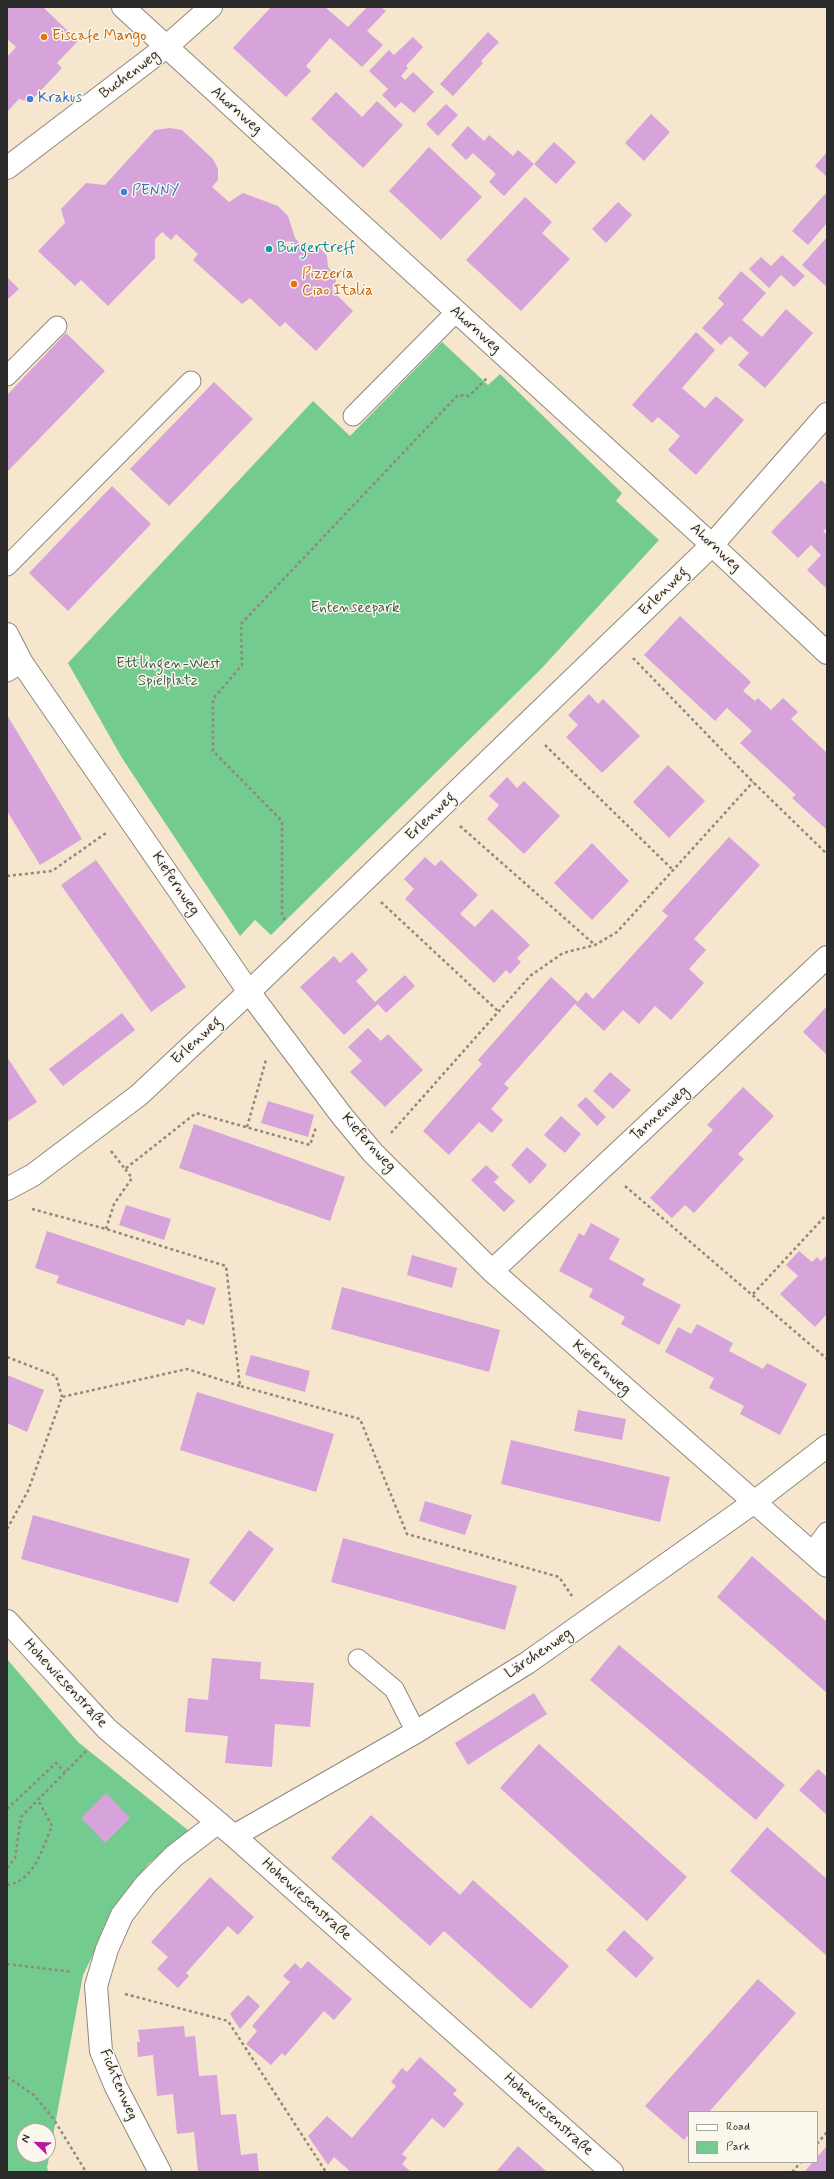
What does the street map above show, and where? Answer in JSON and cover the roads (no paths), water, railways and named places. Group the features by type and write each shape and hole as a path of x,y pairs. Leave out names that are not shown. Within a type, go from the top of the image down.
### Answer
{"street":[{"name":"Ahornweg","path":"123,7 712,545 827,653"},
{"name":"Buchenweg","path":"7,168 166,47 211,7"},
{"name":"Erlenweg","path":"10,1187 33,1175 140,1095 304,940 616,640 712,545 827,414"},
{"name":"Kiefernweg","path":"7,634 15,667 129,817 249,992 373,1153 492,1271 753,1503 819,1559"},
{"name":"Tannenweg","path":"492,1271 827,957"},
{"name":"Lärchenweg","path":"234,1836 416,1732 527,1663 753,1503 827,1446"},
{"name":"Hohewiesenstraße","path":"8,1623 107,1729 234,1836 612,2172"},
{"name":"Fichtenweg","path":"160,2172 116,2087 101,2051 97,1981 122,1916 146,1884 174,1856 217,1822"}],"lane":[{"path":"352,416 456,312"},
{"path":"7,376 57,326"},
{"path":"7,566 191,381"},
{"path":"819,1559 827,1532"},
{"path":"358,1659 394,1689 416,1732"}],"place":[{"name":"Eiscafe Mango","path":"44,37"},
{"name":"Krakus","path":"30,99"},
{"name":"PENNY","path":"124,192"},
{"name":"Bürgertreff","path":"269,249"},
{"name":"Pizzeria Ciao Italia","path":"294,284"}],"park label":[{"name":"Entenseepark","path":"355,609"},
{"name":"Ettlingen-West Spielplatz","path":"168,674"}]}
